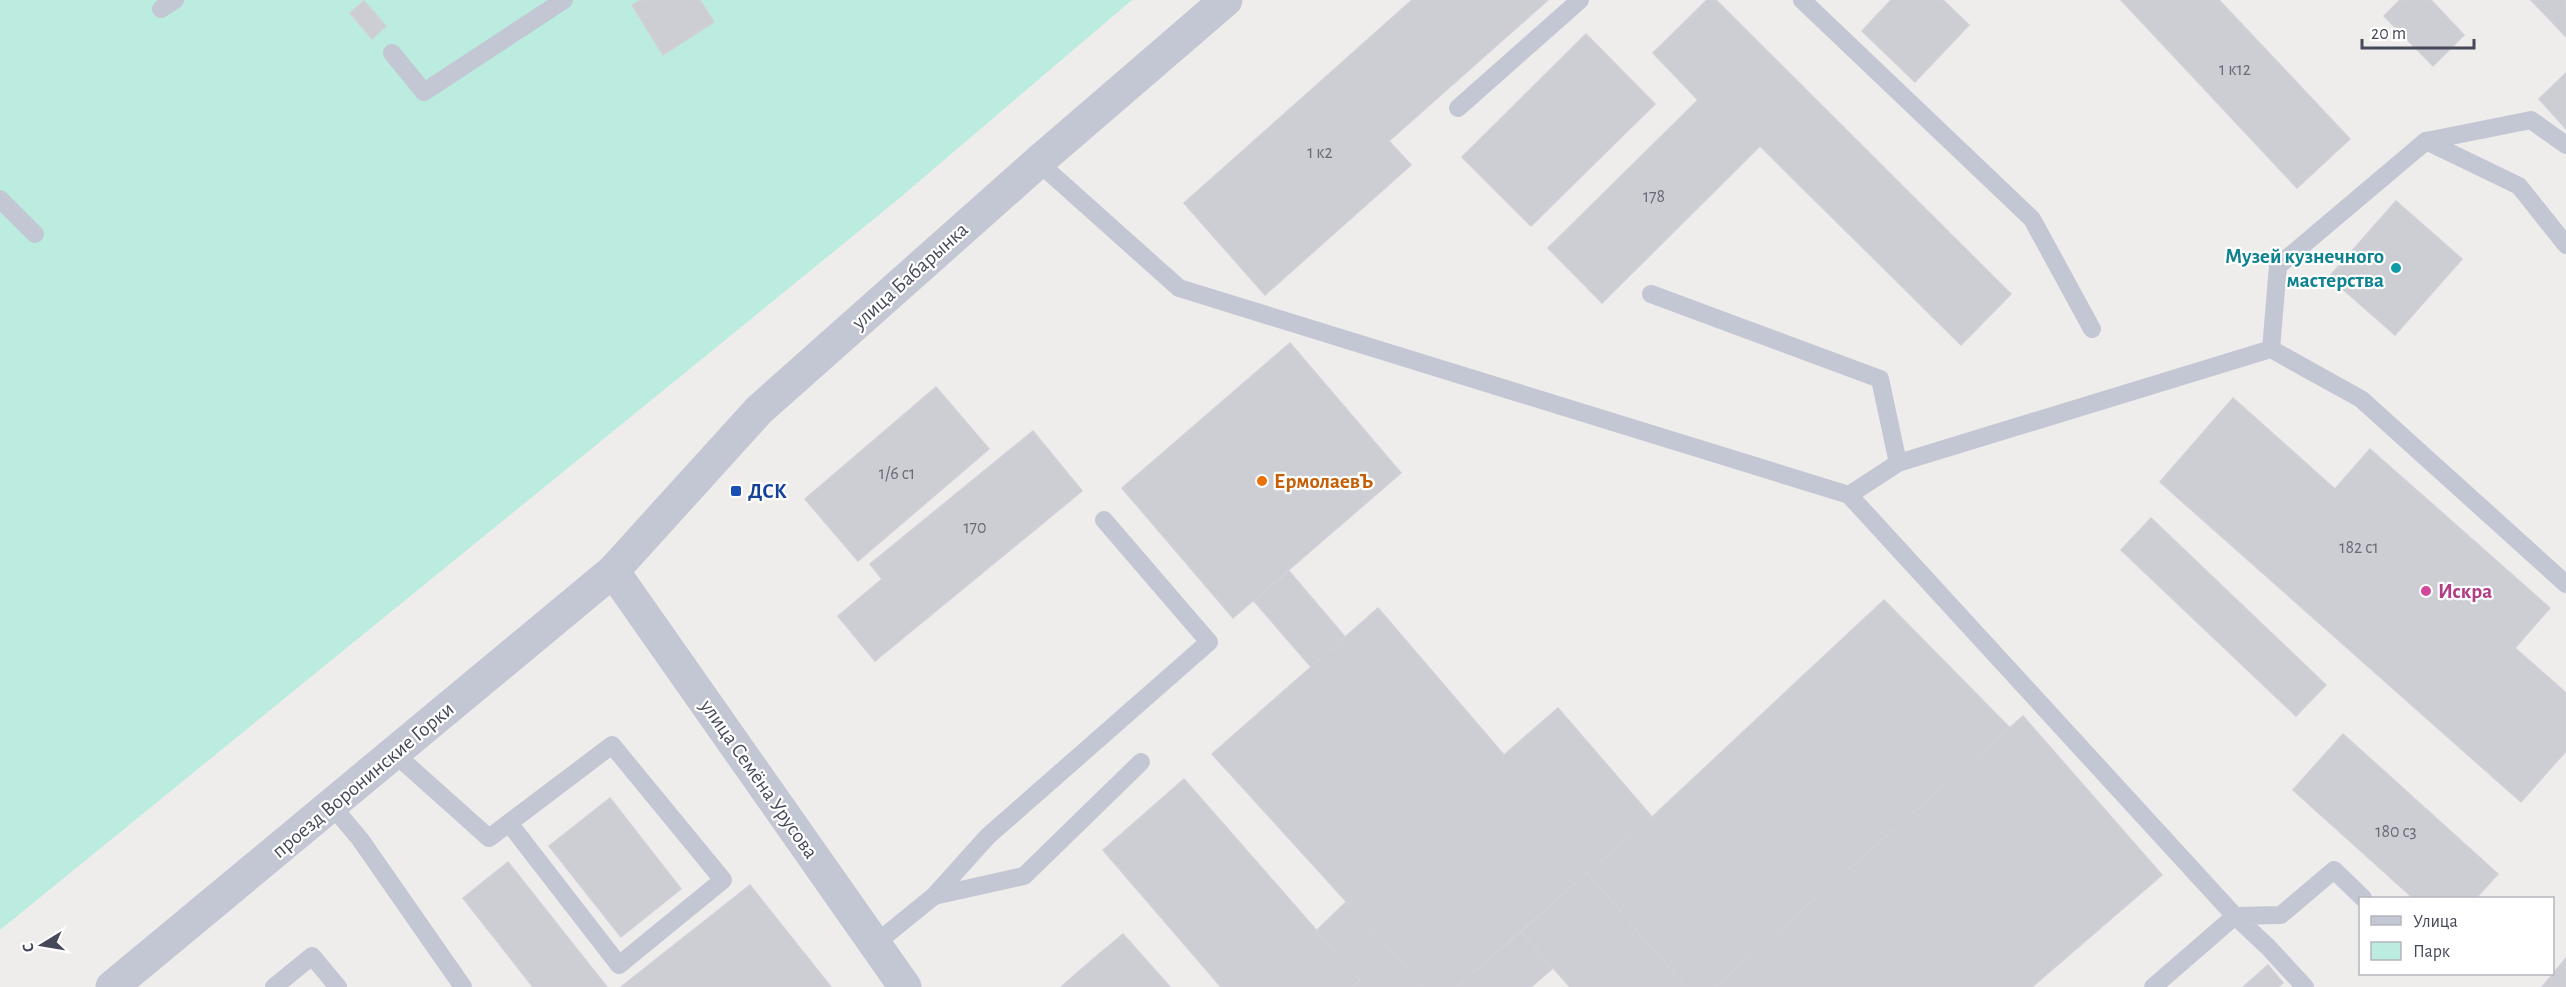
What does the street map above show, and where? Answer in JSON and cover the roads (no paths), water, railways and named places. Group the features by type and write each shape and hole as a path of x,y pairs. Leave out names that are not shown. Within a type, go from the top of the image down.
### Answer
{"street":[{"name":"улица Бабарынка","path":"613,571 759,410 1038,162 1226,0"},
{"name":"проезд Воронинские Горки","path":"112,987 613,571"},
{"name":"улица Семёна Урусова","path":"613,571 905,987"}],"lane":[{"path":"392,52 424,92 564,0"},
{"path":"1458,108 1580,0"},
{"path":"1802,0 2032,219 2092,329"},
{"path":"2271,349 2278,266 2426,141 2531,120 2566,145"},
{"path":"2426,141 2518,186 2566,244"},
{"path":"1038,162 1179,288 1849,495 2235,916 2305,987"},
{"path":"0,199 35,234"},
{"path":"1651,294 1880,380 1898,463"},
{"path":"1849,495 1898,463 2271,349 2361,399 2566,584"},
{"path":"875,944 934,896 988,836 1209,642 1104,520"},
{"path":"395,754 489,838 509,823 612,746 723,880 619,965 509,823"},
{"path":"934,896 1024,876 1141,762"},
{"path":"332,806 360,839 463,987"},
{"path":"2153,987 2235,916 2281,915 2334,870 2362,897"},
{"path":"274,987 312,956 339,987"}],"place":[{"name":"Музей кузнечного мастерства","path":"2396,268"},
{"name":"ЕрмолаевЪ","path":"1262,481"},
{"name":"ДСК","path":"736,491"},
{"name":"Искра","path":"2426,591"}]}
